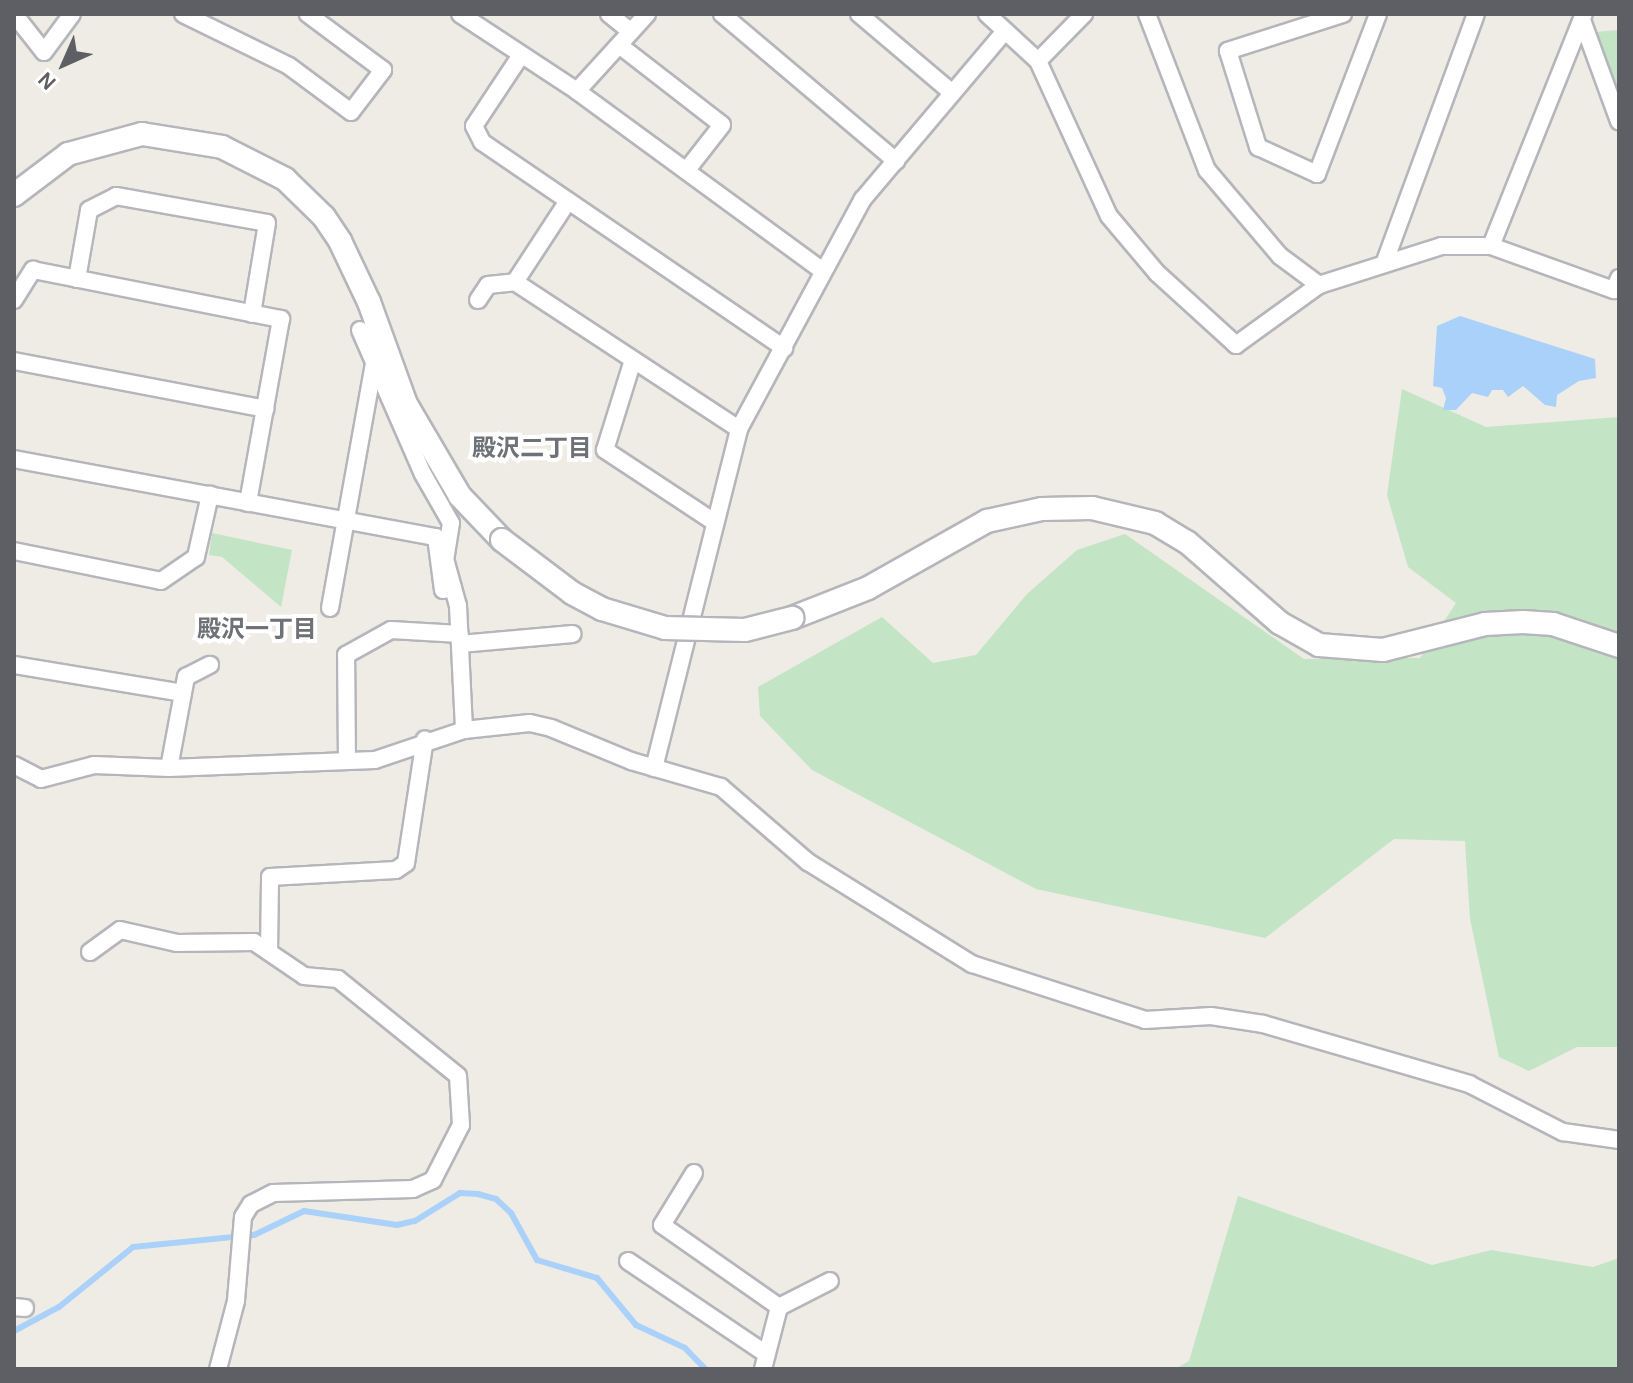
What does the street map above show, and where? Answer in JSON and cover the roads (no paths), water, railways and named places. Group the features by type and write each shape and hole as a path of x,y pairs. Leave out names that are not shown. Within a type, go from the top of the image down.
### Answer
{"street":[{"path":"14,14 44,52 72,14"},
{"path":"183,14 289,66 351,112 383,70 308,14"},
{"path":"460,14 577,91 822,270"},
{"path":"609,14 631,32"},
{"path":"577,91 647,14"},
{"path":"722,14 896,161"},
{"path":"859,14 950,91"},
{"path":"987,14 1038,61 1109,216 1157,273 1236,345 1319,285 1442,246 1491,246 1614,290 1619,278"},
{"path":"1038,61 1084,14"},
{"path":"1147,14 1207,170 1280,256 1319,285"},
{"path":"1343,14 1228,51 1258,147 1317,174 1378,14"},
{"path":"1384,264 1476,14"},
{"path":"1491,246 1583,17"},
{"path":"1583,17 1619,121"},
{"path":"654,768 739,429 863,199 950,91 1005,31"},
{"path":"619,45 722,125 686,171"},
{"path":"521,55 474,126 482,142 784,348"},
{"path":"14,195 68,154 142,134 222,147 285,179 324,217 340,241 369,302 406,404 460,496 502,540 572,593 602,609 665,628 745,630 792,618 868,588 987,521 1042,509 1092,508 1155,523 1187,542 1280,623 1319,645 1383,650 1485,624 1553,624 1619,646"},
{"path":"77,279 89,210 116,196 267,223 252,314"},
{"path":"515,282 568,201"},
{"path":"14,300 33,270 281,319 248,503"},
{"path":"478,300 488,285 515,282 739,429"},
{"path":"360,330 423,474 451,523 445,559 453,587 460,639 464,730"},
{"path":"633,360 605,450 714,522"},
{"path":"14,361 265,409"},
{"path":"330,608 374,364"},
{"path":"14,459 436,537 443,590 453,587"},
{"path":"14,551 161,581 196,557 210,495"},
{"path":"347,761 346,655 391,630 460,639 573,634"},
{"path":"14,665 183,693"},
{"path":"169,768 186,677 210,665"},
{"path":"14,765 41,779 94,765 169,768 375,760 425,739 464,730 530,723 654,768 721,787 808,862 972,964 1145,1020 1211,1016 1263,1024 1469,1084 1563,1132 1619,1140"},
{"path":"269,952 270,877 396,870 406,863 425,739"},
{"path":"90,952 120,930 177,943 254,942 304,976 338,979 443,1060 458,1076 463,1101 461,1125 441,1169 413,1189 273,1193 251,1204 243,1217 236,1301 218,1369"},
{"path":"694,1173 662,1225 779,1307"},
{"path":"628,1261 764,1361 779,1307 830,1281"}],"water":[{"path":"1460,316 1595,359 1596,378 1579,381 1557,395 1556,407 1545,405 1523,386 1508,397 1503,390 1492,390 1488,397 1472,393 1456,410 1443,410 1446,398 1442,388 1433,386 1437,326"}],"waterway":[{"path":"14,1331 59,1307 133,1247 254,1235 304,1211 397,1225 415,1221 460,1193 496,1199 511,1213 537,1260 597,1278 636,1325 685,1348 705,1369"}],"district":[{"name":"殿沢二丁目","path":"532,449"},
{"name":"殿沢一丁目","path":"257,630"}]}
